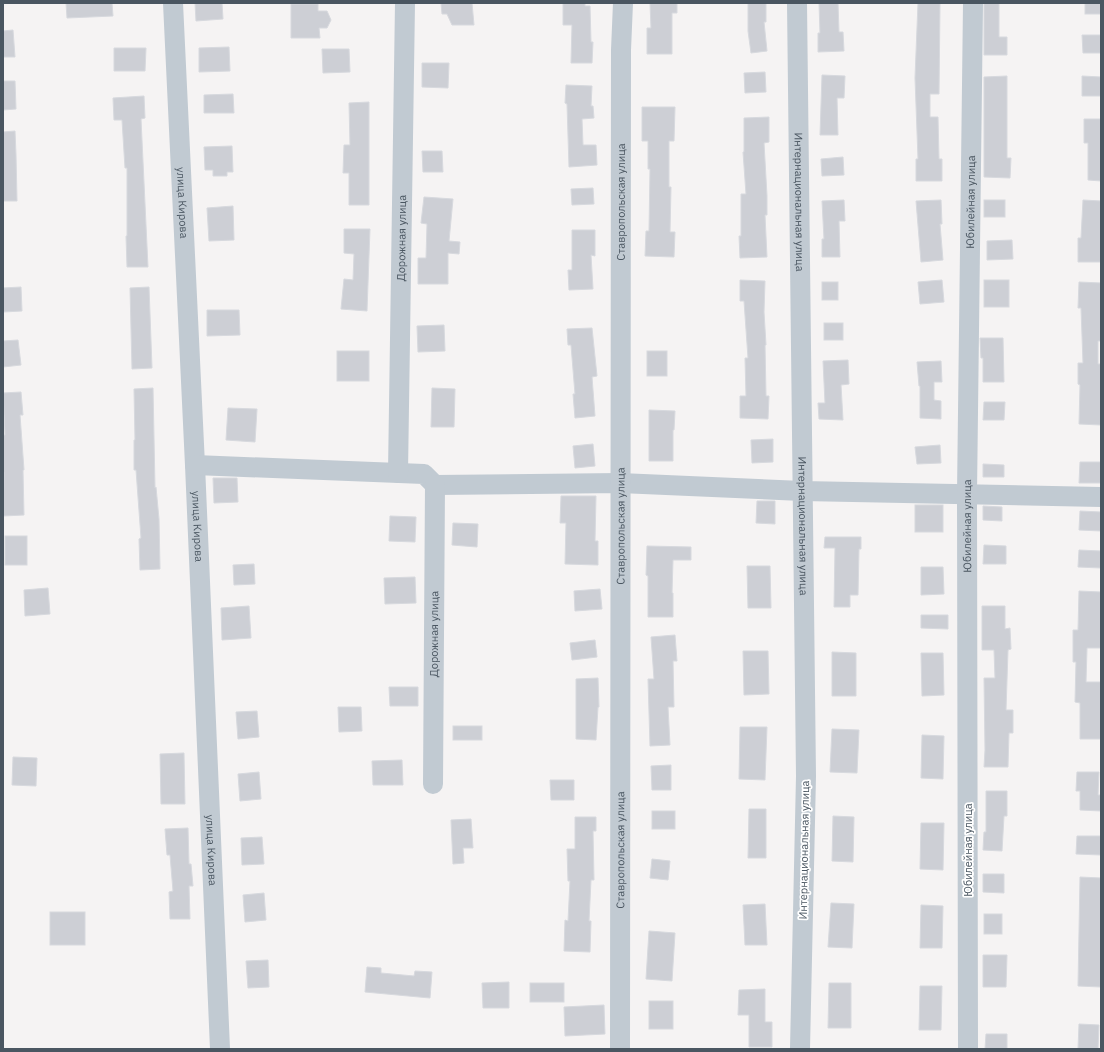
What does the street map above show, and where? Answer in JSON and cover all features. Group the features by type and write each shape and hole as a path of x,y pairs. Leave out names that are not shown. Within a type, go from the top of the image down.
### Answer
{"street":[{"name":"улица Кирова","path":"173,3 196,465 220,1049"},
{"name":"Дорожная улица","path":"398,473 405,3"},
{"name":"Ставропольская улица","path":"620,1049 620,50 623,3"},
{"name":"Интернациональная улица","path":"798,3 806,776 800,1049"},
{"name":"Юбилейная улица","path":"968,1049 967,494 973,3"},
{"path":"196,465 424,474 435,485 620,483 802,491 1101,497"},
{"name":"Дорожная улица","path":"433,784 435,485"}],"building":[{"path":"66,3 112,3 113,16 67,18"},
{"path":"195,3 222,3 223,19 196,21"},
{"path":"441,3 472,3 474,25 452,25 447,14 442,14"},
{"path":"563,3 585,3 585,6 590,6 591,42 593,42 592,63 571,63 572,25 563,25"},
{"path":"650,3 677,3 677,13 672,13 672,54 647,54 647,28 651,28"},
{"path":"748,3 766,3 766,22 764,22 767,51 751,53 748,31"},
{"path":"819,3 838,3 839,32 843,32 844,51 818,52 818,33 820,33"},
{"path":"918,3 940,3 939,94 930,94 930,117 938,117 939,159 942,159 942,181 916,181 916,159 918,159 915,78"},
{"path":"984,3 999,3 999,37 1007,37 1007,55 984,55"},
{"path":"1085,3 1101,3 1101,14 1085,14"},
{"path":"291,4 318,4 318,11 327,11 331,20 327,28 319,28 320,38 291,38"},
{"path":"13,30 15,57 3,57 3,31"},
{"path":"1082,35 1101,35 1101,53 1083,53"},
{"path":"229,47 230,71 199,72 199,48"},
{"path":"114,48 146,48 145,71 114,71"},
{"path":"322,49 349,49 350,72 323,73"},
{"path":"422,63 449,63 448,88 422,87"},
{"path":"765,72 766,92 745,93 744,73"},
{"path":"822,75 845,76 844,98 837,98 838,135 820,135"},
{"path":"1007,76 1007,158 1011,158 1010,178 984,177 984,77"},
{"path":"1082,76 1101,77 1101,96 1082,96"},
{"path":"3,81 15,81 16,109 3,110"},
{"path":"566,85 592,86 591,106 593,106 594,118 582,119 583,145 596,145 597,165 569,167 567,104 565,103"},
{"path":"233,94 234,113 204,113 204,95"},
{"path":"144,96 145,118 141,119 148,267 127,267 127,168 125,168 122,120 114,120 113,98"},
{"path":"369,102 369,205 349,205 349,173 343,173 344,145 350,145 349,103"},
{"path":"642,107 675,107 674,141 669,141 669,187 671,187 670,232 675,232 674,257 645,256 646,231 649,231 650,169 648,169 648,141 642,141"},
{"path":"769,117 769,142 764,143 767,196 767,215 765,215 767,257 740,258 739,236 741,236 741,194 746,194 743,152 744,118"},
{"path":"1084,119 1101,119 1101,181 1088,180 1088,143 1084,143"},
{"path":"15,131 17,201 3,201 3,132"},
{"path":"232,146 233,172 227,172 227,176 213,176 213,170 205,170 204,147"},
{"path":"422,151 442,151 443,172 423,172"},
{"path":"843,157 844,175 822,176 821,159"},
{"path":"593,188 594,204 572,205 571,189"},
{"path":"424,197 453,199 449,241 460,242 459,254 448,253 448,284 418,284 418,258 426,258 427,224 421,223"},
{"path":"844,200 845,221 839,221 840,257 822,257 822,239 824,239 822,201"},
{"path":"941,200 942,224 940,224 943,260 921,262 916,201"},
{"path":"984,200 1005,200 1005,217 984,217"},
{"path":"1083,200 1101,201 1101,262 1078,262 1078,238 1081,238"},
{"path":"233,206 234,240 209,241 207,208"},
{"path":"344,229 370,229 367,311 341,309 344,279 353,280 354,254 344,253"},
{"path":"572,230 595,230 595,256 591,255 593,289 569,290 568,270 572,270"},
{"path":"1012,240 1013,259 987,260 987,241"},
{"path":"740,280 765,281 764,312 766,345 766,396 769,396 768,419 740,418 740,396 746,396 745,358 748,358 744,301 740,301"},
{"path":"942,280 944,302 920,304 918,282"},
{"path":"984,280 1009,280 1009,307 984,307"},
{"path":"822,282 838,282 838,300 822,300"},
{"path":"1079,282 1101,283 1101,341 1098,341 1098,364 1101,364 1101,425 1079,424 1080,385 1078,384 1078,363 1083,363 1081,308 1078,308"},
{"path":"21,287 22,311 3,312 3,288"},
{"path":"149,287 152,368 132,369 130,288"},
{"path":"207,310 239,310 240,335 207,336"},
{"path":"824,323 843,323 843,340 824,340"},
{"path":"444,325 445,351 418,352 417,326"},
{"path":"592,328 597,376 592,377 595,416 575,418 573,394 575,394 571,345 568,345 567,329"},
{"path":"980,338 1003,338 1004,382 983,382 983,358 981,358"},
{"path":"18,340 21,365 3,367 3,341"},
{"path":"337,351 369,351 369,381 337,381"},
{"path":"647,351 667,351 667,376 647,376"},
{"path":"848,360 849,384 841,385 843,420 819,419 818,403 825,403 823,361"},
{"path":"941,361 942,382 934,382 934,400 941,401 941,419 920,418 920,386 917,362"},
{"path":"153,388 155,488 156,487 159,519 160,569 140,570 139,539 141,538 136,470 134,470 134,389"},
{"path":"432,388 455,389 454,427 431,427"},
{"path":"21,392 23,415 20,415 24,470 24,515 3,516 3,435 5,435 3,393"},
{"path":"984,402 1005,402 1004,420 983,420"},
{"path":"228,408 257,409 255,442 226,440"},
{"path":"649,410 675,411 673,430 673,461 649,461"},
{"path":"773,439 773,462 752,463 751,440"},
{"path":"593,444 595,466 575,468 573,446"},
{"path":"940,445 941,463 917,464 915,447"},
{"path":"1080,462 1101,462 1101,483 1079,483"},
{"path":"983,464 1004,465 1004,477 983,477"},
{"path":"213,478 237,478 238,502 214,503"},
{"path":"561,496 596,496 595,541 598,541 598,565 565,564 566,523 560,523"},
{"path":"757,501 775,501 775,524 756,523"},
{"path":"915,505 943,505 943,532 915,532"},
{"path":"983,506 1002,507 1002,521 983,520"},
{"path":"1080,511 1101,512 1101,531 1079,530"},
{"path":"390,516 416,517 415,542 389,541"},
{"path":"453,523 478,524 477,547 452,545"},
{"path":"5,536 27,536 27,565 5,565"},
{"path":"825,537 861,537 861,549 859,549 858,595 850,595 850,607 834,607 835,548 824,548"},
{"path":"984,545 1006,546 1006,564 983,564"},
{"path":"647,546 691,547 691,560 673,560 673,617 648,617 648,576 646,575"},
{"path":"1079,550 1101,551 1101,568 1078,567"},
{"path":"254,564 255,584 234,585 233,565"},
{"path":"747,566 770,566 771,608 748,608"},
{"path":"921,567 943,567 944,594 921,595"},
{"path":"415,577 416,603 385,604 384,578"},
{"path":"48,588 50,614 25,616 24,590"},
{"path":"600,589 602,609 575,611 574,591"},
{"path":"1079,591 1101,592 1101,648 1087,648 1086,682 1101,682 1101,739 1080,739 1080,703 1075,702 1076,662 1073,662 1073,630 1078,630"},
{"path":"249,606 251,638 222,640 221,608"},
{"path":"982,606 1005,606 1005,629 1010,628 1011,649 1008,650 1006,710 1013,710 1013,733 1009,733 1008,767 984,767 984,678 995,678 994,650 982,650"},
{"path":"921,615 948,615 948,629 921,628"},
{"path":"675,635 677,661 673,661 674,707 668,707 670,745 650,746 648,679 654,679 651,637"},
{"path":"595,640 597,657 572,660 570,643"},
{"path":"743,651 768,651 769,694 744,695"},
{"path":"832,652 856,653 856,696 832,696"},
{"path":"921,653 943,653 944,695 922,696"},
{"path":"598,678 599,707 596,740 576,739 576,679"},
{"path":"389,687 418,687 418,706 390,706"},
{"path":"338,707 361,707 362,731 339,732"},
{"path":"257,711 259,737 238,739 236,712"},
{"path":"453,726 482,726 482,740 453,740"},
{"path":"740,727 767,727 765,780 739,779"},
{"path":"832,729 859,730 857,773 830,772"},
{"path":"922,735 944,736 943,779 921,778"},
{"path":"184,753 185,804 161,804 160,754"},
{"path":"13,757 37,758 36,786 12,785"},
{"path":"402,760 403,785 373,785 372,761"},
{"path":"671,765 671,790 652,790 651,766"},
{"path":"259,772 261,799 240,801 238,774"},
{"path":"1077,772 1099,772 1098,795 1101,795 1101,811 1080,810 1080,791 1076,791"},
{"path":"550,780 574,780 574,800 551,800"},
{"path":"986,791 1007,791 1007,816 1004,816 1002,851 983,850 984,832 986,832"},
{"path":"749,809 766,809 766,858 748,858"},
{"path":"652,811 675,811 675,829 652,829"},
{"path":"833,816 854,817 853,862 832,861"},
{"path":"575,817 596,817 596,831 593,831 594,880 591,880 589,921 591,921 590,952 564,951 565,920 568,921 570,881 568,881 567,849 575,849"},
{"path":"471,819 473,848 463,848 464,863 453,864 451,820"},
{"path":"921,823 944,823 943,870 920,869"},
{"path":"188,828 189,864 191,864 193,886 189,886 190,919 170,919 169,892 173,891 170,855 167,855 165,829"},
{"path":"1077,836 1101,836 1101,855 1076,854"},
{"path":"262,837 264,864 242,865 241,838"},
{"path":"652,859 670,861 668,880 650,878"},
{"path":"983,874 1004,874 1004,893 983,892"},
{"path":"1080,877 1101,878 1101,987 1078,986"},
{"path":"264,893 266,920 245,922 243,895"},
{"path":"831,903 854,904 852,948 828,947"},
{"path":"765,904 767,945 745,945 743,905"},
{"path":"921,905 943,906 942,948 920,948"},
{"path":"50,912 85,912 85,945 50,945"},
{"path":"984,914 1002,914 1002,934 984,934"},
{"path":"649,931 675,933 672,981 646,979"},
{"path":"983,955 1007,955 1006,987 983,987"},
{"path":"268,960 269,987 248,988 246,961"},
{"path":"367,967 381,968 381,973 414,976 415,971 432,972 430,998 365,992"},
{"path":"509,982 509,1008 483,1008 482,983"},
{"path":"530,983 564,983 564,1002 530,1002"},
{"path":"829,983 851,983 851,1028 828,1028"},
{"path":"920,986 942,986 941,1030 919,1030"},
{"path":"765,989 765,1022 772,1022 772,1047 749,1047 749,1015 738,1015 739,990"},
{"path":"649,1001 673,1001 673,1029 649,1029"},
{"path":"604,1005 605,1034 565,1036 564,1007"},
{"path":"1079,1024 1099,1025 1098,1049 1078,1049"},
{"path":"986,1034 1007,1034 1007,1049 985,1049"}]}
